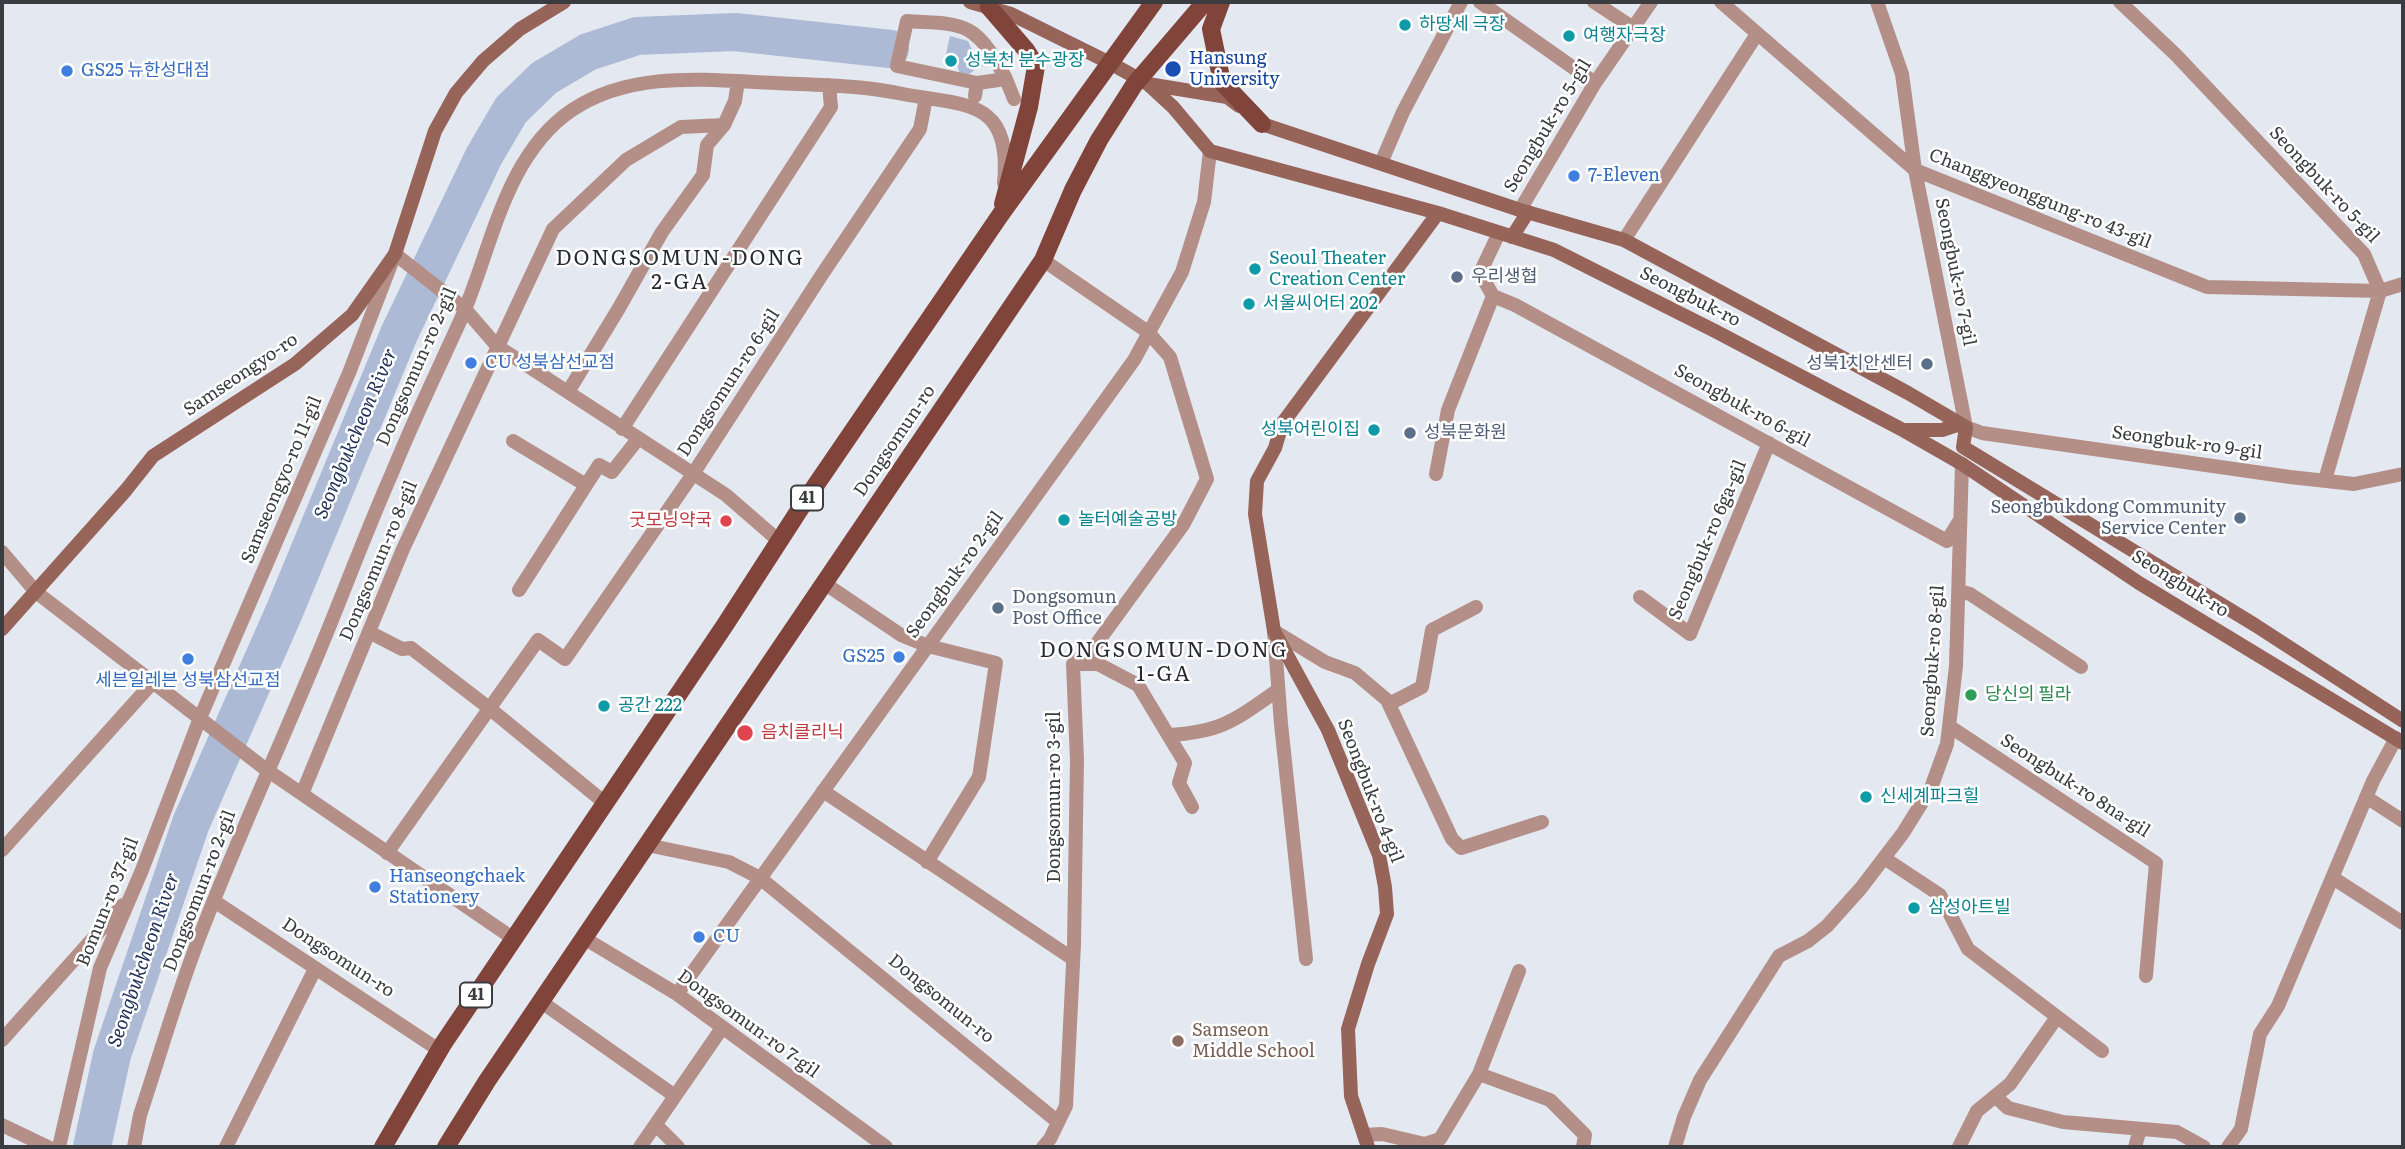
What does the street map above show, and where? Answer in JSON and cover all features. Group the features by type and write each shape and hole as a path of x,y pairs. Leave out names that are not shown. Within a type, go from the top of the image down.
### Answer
{"main road":[{"name":"Samseongyo-ro","path":"2,629 153,456 295,364 352,315 401,259 435,131 456,93 483,61 520,29 564,2"},
{"path":"970,2 1011,14 1110,62 1144,82 1173,107 1210,151"},
{"name":"41","path":"383,1147 439,1051 779,541 1000,214 1154,2"},
{"name":"Dongsomun-ro","path":"446,1147 474,1100 1043,260 1073,190 1099,140 1162,54 1205,2"},
{"path":"1221,2 1211,29 1222,82 1262,124"},
{"path":"989,7 1026,50 1036,66 1029,107 1000,214"},
{"name":"Seongbuk-ro","path":"1144,82 1227,97 1262,124 1524,211 1624,240 1966,427 1963,447 2255,625 2403,721"},
{"name":"Seongbuk-ro","path":"1210,151 1438,214 1567,257 1715,331 1962,464 2139,583 2400,741"},
{"path":"1505,235 1524,211"},
{"name":"Seongbuk-ro 4-gil","path":"1366,1141 1351,1096 1348,1030 1387,914 1385,887 1378,855 1328,730 1274,631 1255,513 1257,481 1275,448 1282,424 1438,214"},
{"path":"1901,429 1942,430 1957,425 1966,427"}],"street":[{"path":"1381,163 1403,112 1461,2"},
{"path":"1480,2 1595,83"},
{"path":"1594,2 1632,27"},
{"name":"Seongbuk-ro 5-gil","path":"1524,211 1595,83 1651,2"},
{"name":"Changgyeonggung-ro 43-gil","path":"1721,2 1915,170 2207,286 2380,291 2403,284"},
{"name":"Seongbuk-ro 7-gil","path":"1877,2 1902,74 1915,170 1966,427"},
{"name":"Seongbuk-ro 5-gil","path":"2120,2 2176,55 2364,254 2380,291"},
{"path":"1006,79 976,89 897,66 907,20 969,30 989,52 1006,79 1014,99"},
{"path":"1624,240 1757,34"},
{"name":"Dongsomun-ro 2-gil","path":"134,1147 140,1115 203,926 267,770 512,183 556,122 587,101 614,90 664,80 876,88 944,99 975,108 993,121 1000,135 1005,172 1000,214"},
{"path":"568,392 662,232 703,176 707,145 724,125 735,101 738,82"},
{"path":"622,429 831,107 829,85"},
{"name":"Dongsomun-ro 6-gil","path":"489,708 538,640 565,659 693,474 920,129 926,98"},
{"path":"498,346 553,229 626,160 681,127 724,125"},
{"name":"Seongbuk-ro 2-gil","path":"677,994 1134,360 1182,272 1204,202 1210,151"},
{"path":"1436,474 1448,410 1493,296 1480,273 1505,235"},
{"name":"Dongsomun-ro 6-gil","path":"401,259 460,305 498,346 726,495 779,541"},
{"name":"Samseongyo-ro 11-gil","path":"204,721 349,373 401,259"},
{"path":"1043,260 1147,332 1170,357 1208,479 1183,525 1091,650 1073,664"},
{"path":"2325,481 2380,291"},
{"name":"Seongbuk-ro 6-gil","path":"1493,296 1515,305 1947,541 1961,519"},
{"name":"Dongsomun-ro 8-gil","path":"302,794 403,549 498,346"},
{"name":"Seongbuk-ro 9-gil","path":"1966,427 1982,433 2325,481 2354,484 2403,474"},
{"path":"519,590 599,465 612,472 638,439"},
{"path":"513,440 586,485"},
{"name":"Seongbuk-ro 6ga-gil","path":"1640,597 1690,634 1769,443"},
{"name":"Seongbuk-ro 8-gil","path":"1675,1147 1700,1080 1779,956 1808,941 1827,926 1884,859 1931,788 1947,744 1956,666 1962,464"},
{"path":"2,552 36,592 267,770 514,939"},
{"path":"824,583 901,635 928,646 996,663 979,777 927,862"},
{"path":"1959,591 1970,594 2081,667"},
{"path":"1389,704 1422,687 1432,629 1476,607"},
{"path":"1274,631 1306,959"},
{"path":"1274,631 1325,663 1356,673 1389,704 1452,839 1461,848 1542,822"},
{"path":"369,632 402,649 411,648 605,803"},
{"path":"1073,664 1098,664 1138,685 1185,763 1179,783 1192,807"},
{"name":"Dongsomun-ro 3-gil","path":"1043,1147 1066,1106 1073,959 1077,760 1073,664"},
{"path":"2,850 153,681"},
{"path":"1168,734 1199,733 1224,726 1278,690"},
{"path":"387,853 489,708"},
{"name":"Bomun-ro 37-gil","path":"59,1147 100,968 204,721"},
{"name":"Seongbuk-ro 8na-gil","path":"1949,726 2156,863 2146,975"},
{"path":"2228,1147 2241,1129 2260,1034 2278,1006 2366,797 2400,741"},
{"path":"823,791 1073,959"},
{"path":"2366,797 2403,821"},
{"name":"Dongsomun-ro","path":"647,845 729,862 760,878 1058,1122"},
{"path":"1884,859 1940,895 1968,949 2102,1051"},
{"path":"2333,878 2403,923"},
{"path":"2,1040 131,896"},
{"name":"Dongsomun-ro","path":"214,901 439,1051"},
{"name":"Dongsomun-ro 7-gil","path":"584,938 677,994 886,1147"},
{"path":"226,1147 315,969"},
{"name":"Seongbuk-ro 4-gil","path":"1366,1141 1382,1134 1425,1144 1440,1139 1479,1074 1519,971"},
{"path":"541,1001 676,1096"},
{"path":"1959,1147 1977,1111 2010,1084 2057,1017"},
{"path":"640,1147 722,1028"},
{"path":"1479,1074 1550,1100 1585,1135 1583,1147"},
{"path":"1995,1096 2008,1108 2063,1122 2177,1132 2204,1147"},
{"path":"2,1125 48,1147"},
{"path":"656,1125 678,1147"},
{"path":"2135,1147 2140,1129"}],"water":[{"path":"950,36 968,41 973,52 984,54 988,63 986,66 978,67 967,76 960,74 956,61 944,63"}],"waterway":[{"name":"Seongbukcheon River","path":"92,1147 112,1055 191,823 284,612 399,334 484,156 511,110 544,78 588,52 637,36 735,32 890,49"}],"place":[{"name":"하땅세 극장","path":"1405,25"},
{"name":"여행자극장","path":"1569,36"},
{"name":"성북천 분수광장","path":"951,61"},
{"name":"Hansung University","path":"1173,69"},
{"name":"GS25 뉴한성대점","path":"67,71"},
{"name":"7-Eleven","path":"1574,176"},
{"name":"Seoul Theater Creation Center","path":"1255,269"},
{"name":"우리생협","path":"1457,277"},
{"name":"서울씨어터 202","path":"1249,304"},
{"name":"CU 성북삼선교점","path":"471,363"},
{"name":"성북1치안센터","path":"1927,364"},
{"name":"성북어린이집","path":"1374,430"},
{"name":"성북문화원","path":"1410,433"},
{"name":"Seongbukdong Community Service Center","path":"2240,518"},
{"name":"놀터예술공방","path":"1064,520"},
{"name":"굿모닝약국","path":"726,521"},
{"name":"Dongsomun Post Office","path":"998,608"},
{"name":"GS25","path":"899,657"},
{"name":"세븐일레븐 성북삼선교점","path":"188,659"},
{"name":"당신의 필라","path":"1971,695"},
{"name":"공간 222","path":"604,706"},
{"name":"음치클리닉","path":"745,733"},
{"name":"신세계파크힐","path":"1866,797"},
{"name":"Hanseongchaek Stationery","path":"375,887"},
{"name":"삼성아트빌","path":"1914,908"},
{"name":"CU","path":"699,937"},
{"name":"Samseon Middle School","path":"1178,1041"}],"district":[{"name":"DONGSOMUN-DONG 2-GA","path":"680,271"},
{"name":"DONGSOMUN-DONG 1-GA","path":"1164,663"}]}
